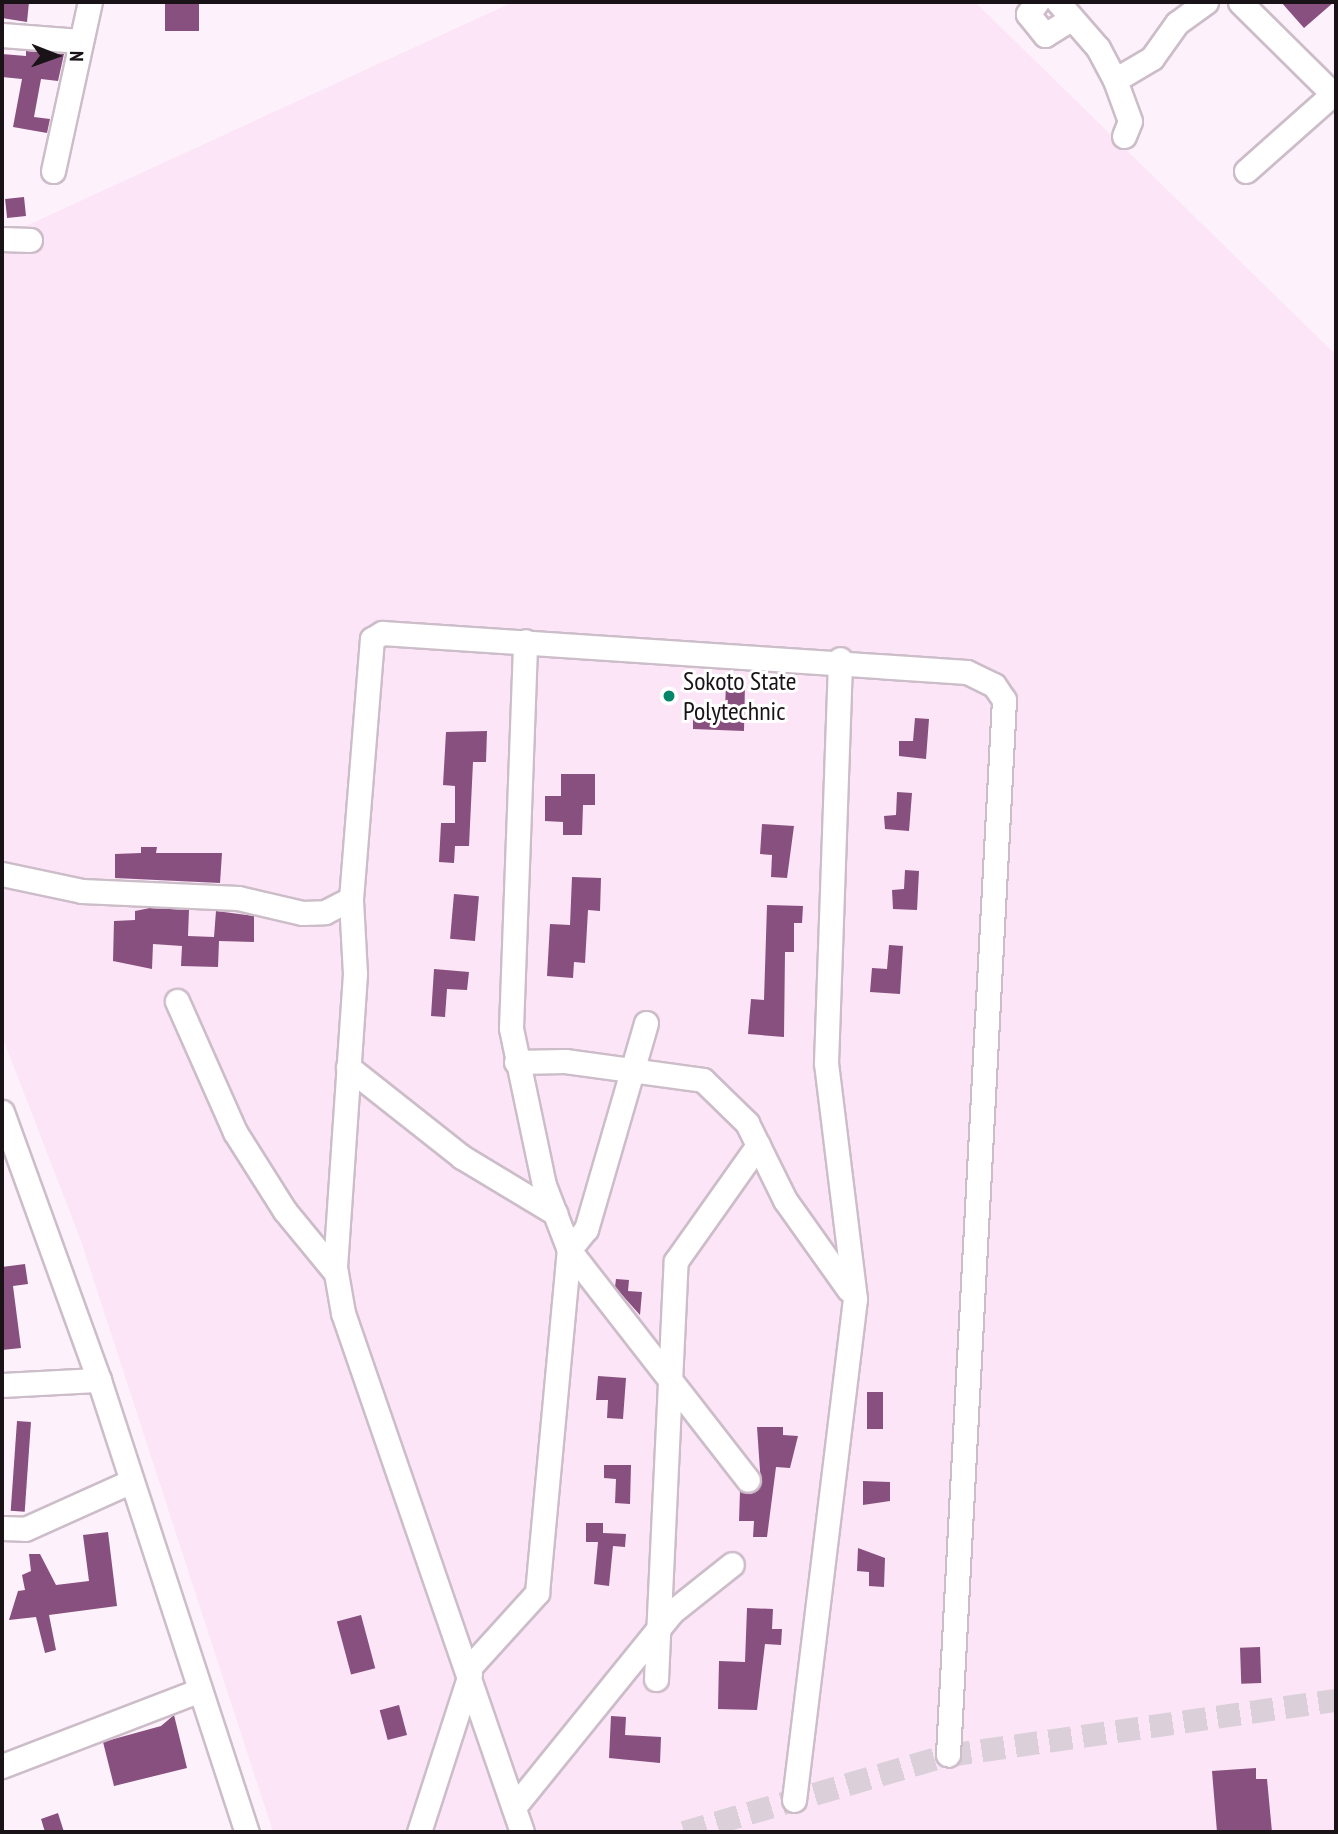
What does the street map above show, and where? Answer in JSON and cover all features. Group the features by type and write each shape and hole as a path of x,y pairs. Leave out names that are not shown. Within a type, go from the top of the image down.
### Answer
{"street":[{"path":"53,171 79,41 90,2"},
{"path":"1037,2 1028,14 1045,35 1063,11 1098,48 1115,80 1130,121 1124,135"},
{"path":"1115,80 1152,58 1177,23 1206,2"},
{"path":"1240,2 1336,94 1246,171"},
{"path":"2,35 79,41"},
{"path":"2,239 30,240"},
{"path":"522,1832 343,1313 336,1273 355,974 351,899 372,639 382,633 840,659 967,672 994,685 1004,700 948,1755"},
{"path":"526,641 511,1028 516,1062 555,1213 569,1250 748,1480"},
{"path":"794,1800 855,1299 826,1063 840,659"},
{"path":"2,874 82,891 238,898 302,914 325,912 351,899"},
{"path":"177,1002 235,1132 285,1211 336,1273"},
{"path":"419,1832 469,1672 537,1593 569,1250 586,1229 646,1023"},
{"path":"516,1062 633,1068 703,1080 747,1123 785,1200 855,1299"},
{"path":"348,1067 462,1157 555,1213"},
{"path":"2,1112 99,1380 247,1832"},
{"path":"656,1679 676,1261 758,1145"},
{"path":"2,1385 99,1380"},
{"path":"2,1528 24,1529 132,1481"},
{"path":"514,1807 659,1628 732,1564"},
{"path":"2,1766 200,1690"}],"shaded area":[{"name":"Sokoto State Polytechnic","path":"513,2 975,2 1336,355 1336,1832 273,1832 81,1241 2,1036 2,237"}],"building":[{"path":"2,2 29,2 27,22 2,18"},
{"path":"165,2 199,2 199,31 165,31"},
{"path":"1281,2 1334,2 1304,28"},
{"path":"26,51 64,54 58,81 41,79 34,117 50,119 47,133 13,127 22,79 2,77 2,54 26,56"},
{"path":"24,197 26,216 7,218 5,199"},
{"path":"726,683 745,684 744,731 693,729 693,711 725,711"},
{"path":"915,718 929,719 926,759 899,756 899,741 913,741"},
{"path":"487,731 486,762 473,762 469,846 455,846 454,863 439,862 441,823 455,823 455,786 443,785 446,732"},
{"path":"561,774 595,774 595,805 583,805 582,835 563,835 563,822 545,821 545,796 561,796"},
{"path":"897,792 912,793 909,831 885,829 884,816 896,815"},
{"path":"762,824 794,826 787,878 771,877 772,855 760,854"},
{"path":"141,847 157,847 156,853 222,853 220,883 115,878 115,854 141,853"},
{"path":"905,870 919,871 917,910 893,909 892,890 904,889"},
{"path":"572,877 601,878 600,911 588,910 585,963 574,962 573,978 547,976 550,924 570,925"},
{"path":"454,894 479,896 475,941 450,939"},
{"path":"767,905 803,906 802,923 794,923 794,952 785,952 784,1037 748,1034 751,999 764,1000"},
{"path":"150,908 189,910 188,936 214,937 216,911 254,916 254,942 219,941 218,967 181,966 182,946 153,944 152,969 113,961 114,921 135,920 135,911"},
{"path":"889,945 903,946 900,994 870,992 872,968 887,969"},
{"path":"434,969 469,972 467,990 447,989 445,1017 431,1016"},
{"path":"25,1264 28,1284 13,1286 21,1348 2,1350 2,1267"},
{"path":"616,1279 629,1280 628,1291 642,1292 640,1315 615,1287"},
{"path":"598,1376 626,1378 623,1419 607,1418 608,1400 596,1400"},
{"path":"867,1392 883,1392 883,1429 867,1429"},
{"path":"17,1421 31,1422 25,1512 11,1511"},
{"path":"757,1427 783,1427 783,1435 798,1436 790,1468 776,1467 767,1537 753,1537 754,1521 739,1521 740,1491 751,1494 761,1485"},
{"path":"604,1465 631,1465 630,1504 615,1503 616,1479 604,1478"},
{"path":"863,1481 890,1482 890,1501 863,1505"},
{"path":"586,1523 603,1523 603,1533 626,1534 625,1547 613,1546 609,1586 594,1584 598,1542 586,1542"},
{"path":"108,1532 117,1606 49,1615 56,1650 45,1653 36,1617 9,1620 18,1591 25,1590 22,1575 31,1571 29,1554 40,1554 56,1585 89,1581 83,1535"},
{"path":"858,1548 885,1558 884,1587 869,1586 869,1572 857,1571"},
{"path":"747,1608 773,1609 772,1629 782,1629 781,1645 765,1644 757,1710 718,1709 719,1661 745,1662"},
{"path":"361,1615 375,1668 351,1675 337,1621"},
{"path":"1260,1647 1261,1683 1241,1684 1240,1648"},
{"path":"399,1705 407,1735 388,1740 380,1710"},
{"path":"174,1715 187,1768 114,1786 103,1742 161,1726"},
{"path":"611,1716 626,1717 625,1735 661,1737 660,1763 609,1758"},
{"path":"1256,1768 1256,1779 1267,1779 1272,1832 1217,1832 1212,1771"},
{"path":"58,1813 64,1832 45,1832 41,1819"}],"tunnel":[{"path":"684,1832 948,1755 1336,1700"}],"place":[{"name":"Sokoto State Polytechnic","path":"669,696"}]}
